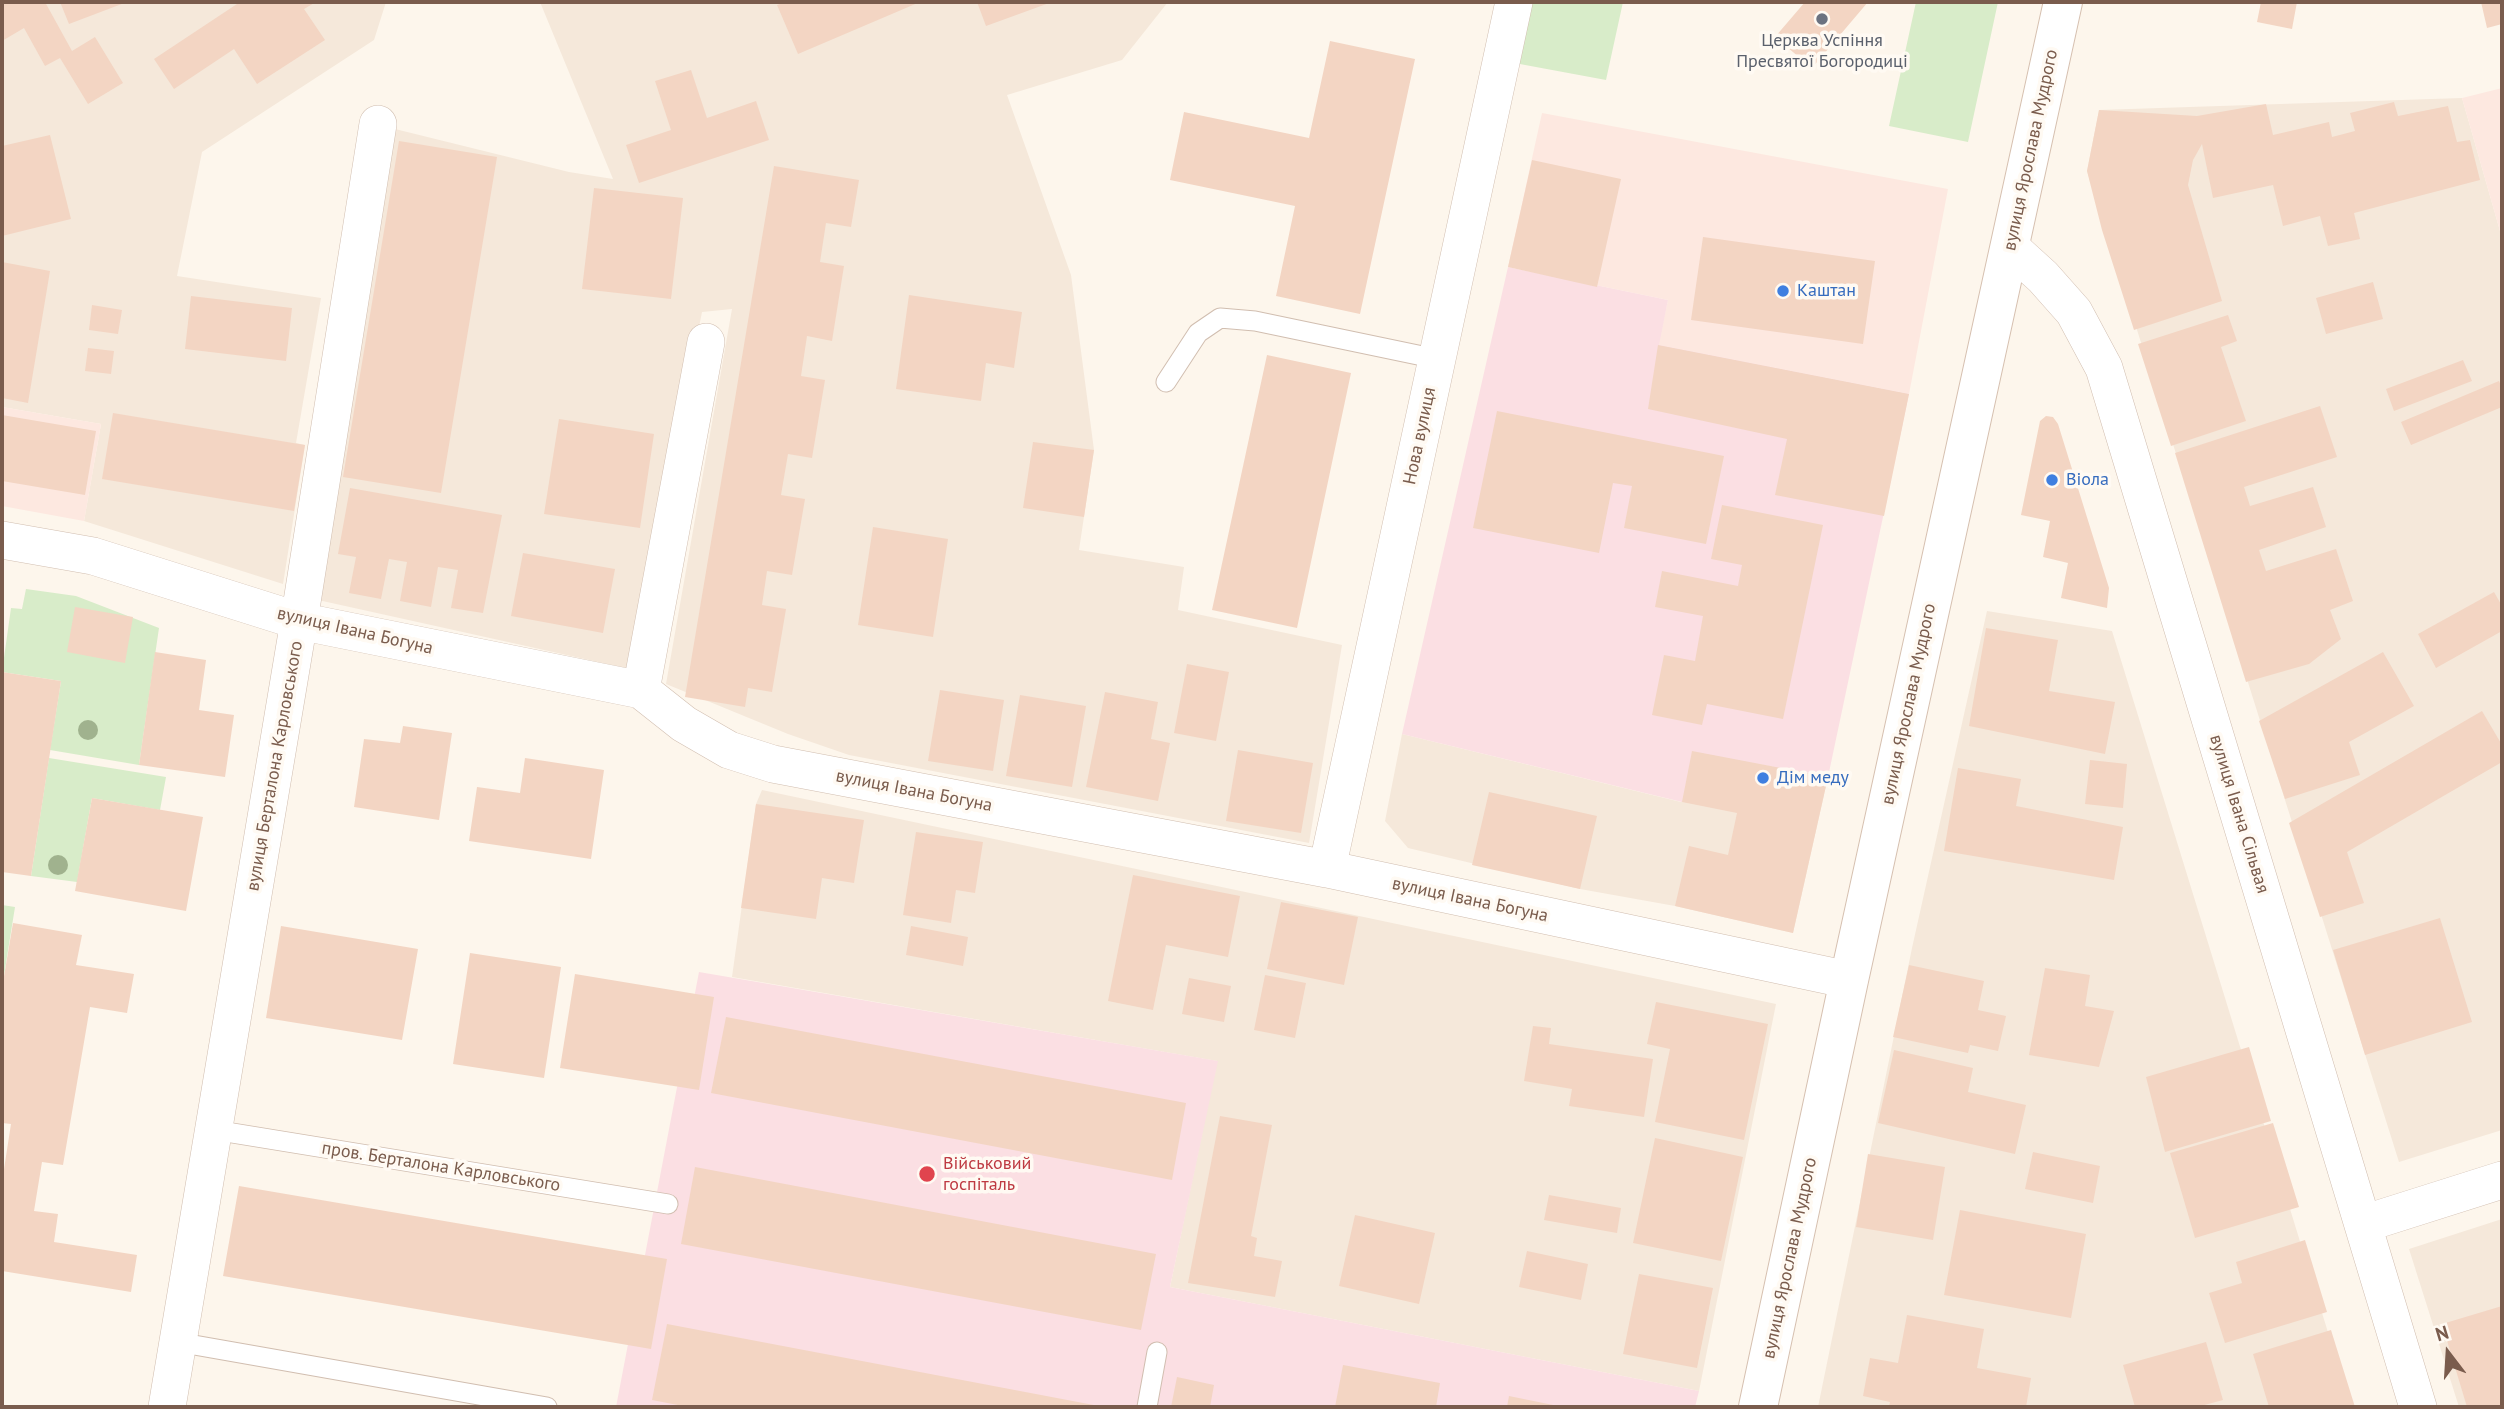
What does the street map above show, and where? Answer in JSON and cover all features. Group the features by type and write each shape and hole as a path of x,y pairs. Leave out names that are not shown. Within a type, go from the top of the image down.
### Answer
{"street":[{"name":"Нова вулиця","path":"1327,869 1514,2"},
{"name":"вулиця Ярослава Мудрого","path":"1758,1407 2063,2"},
{"name":"вулиця Берталона Карловського","path":"167,1407 299,621 378,124"},
{"name":"вулиця Івана Сільвая","path":"2010,247 2043,276 2074,312 2104,368 2418,1407"},
{"path":"640,690 706,342"},
{"name":"вулиця Івана Богуна","path":"2,540 93,556 299,621 640,690 684,724 729,750 773,764 1327,869 1849,980"},
{"path":"2363,1224 2502,1180"}],"lane":[{"path":"1166,382 1198,333 1220,318 1255,321 1437,359"},
{"name":"пров. Берталона Карловського","path":"214,1130 668,1204"},
{"path":"177,1342 547,1407"},
{"path":"1147,1407 1157,1352"}],"shaded area":[{"path":"2,2 386,2 374,40 202,152 177,276 321,298 296,443 305,445 283,584 84,521 101,424 2,407"},
{"path":"540,2 1168,2 1122,60 1007,95 1071,275 1094,450 1079,550 1184,567 1178,610 1342,645 1309,843 849,755 788,734 666,684 732,309 702,312 630,669 318,600 391,128 569,172 613,179"},
{"path":"2502,88 2502,238 2462,98"},
{"path":"2462,98 2502,238 2502,1130 2399,1162 2087,171 2099,110"},
{"path":"1542,113 1948,189 1909,394 1658,345 1668,300 1508,267"},
{"path":"1508,267 1668,300 1659,345 1909,394 1828,777 1693,752 1682,802 1402,734"},
{"path":"2,407 101,424 84,521 2,506"},
{"path":"1987,611 2112,631 2351,1407 1818,1407 1912,948"},
{"path":"1402,734 1681,802 1692,751 1828,777 1793,933 1675,906 1580,889 1408,848 1385,821"},
{"path":"762,790 1776,1004 1699,1391 1170,1287 1217,1061 732,977 756,804"},
{"name":"Військовий госпіталь","path":"699,972 1218,1061 1170,1287 1699,1391 1695,1407 616,1407"},
{"path":"2502,1219 2502,1407 2459,1407 2409,1249"}],"green space":[{"path":"1522,2 1623,2 1606,80 1509,62"},
{"path":"1916,2 1998,2 1968,142 1889,126"},
{"path":"26,589 76,596 159,628 139,765 50,750 61,681 2,672 11,608 22,609"},
{"path":"49,758 166,777 160,810 92,798 77,882 31,876"},
{"path":"2,905 15,907 2,988"}],"building":[{"path":"2,2 45,2 72,51 95,37 123,83 88,104 60,58 45,66 24,28 2,41"},
{"path":"60,2 127,2 69,24"},
{"path":"240,2 316,2 304,9 325,40 257,84 234,49 174,89 154,59"},
{"path":"785,2 920,2 798,54 777,5"},
{"path":"977,2 1052,2 986,26"},
{"name":"Церква Успіння Пресвятої Богородиці","path":"1805,2 1868,2 1812,68 1775,37"},
{"path":"2261,2 2297,2 2292,29 2257,22"},
{"path":"2481,2 2502,2 2502,24 2487,28"},
{"path":"1330,41 1415,59 1360,314 1276,296 1295,206 1170,180 1184,112 1309,138"},
{"path":"691,70 707,118 756,101 769,140 639,183 626,145 671,130 655,81"},
{"path":"2394,102 2398,116 2448,106 2457,142 2470,140 2480,180 2354,213 2360,239 2328,246 2320,216 2283,226 2273,185 2213,198 2202,144 2193,160 2188,185 2222,301 2134,330 2102,230 2087,171 2099,110 2197,116 2266,104 2273,135 2329,122 2332,137 2355,131 2350,113"},
{"path":"50,135 71,219 2,236 2,146"},
{"path":"399,141 497,157 441,493 343,477"},
{"path":"1532,160 1621,179 1597,287 1508,267"},
{"path":"774,166 859,180 851,227 826,223 820,262 844,266 832,341 807,336 801,376 825,380 812,458 788,454 781,495 805,499 792,575 767,571 762,605 786,609 772,692 748,688 745,707 685,697"},
{"path":"594,188 683,198 671,299 582,289"},
{"name":"Каштан","path":"1703,237 1875,261 1863,344 1691,320"},
{"path":"2,262 50,271 28,403 2,398"},
{"path":"2373,282 2383,319 2326,334 2316,298"},
{"path":"909,295 1022,312 1014,368 986,363 981,401 896,389"},
{"path":"191,296 292,308 286,361 185,349"},
{"path":"92,305 122,310 118,334 89,330"},
{"path":"2228,315 2237,341 2221,347 2246,421 2171,446 2138,344"},
{"path":"1658,345 1909,394 1884,516 1775,495 1787,439 1648,409"},
{"path":"88,348 114,351 111,374 85,371"},
{"path":"1267,355 1351,373 1297,628 1212,610"},
{"path":"2463,360 2472,381 2394,411 2386,389"},
{"path":"2499,381 2502,388 2502,407 2411,445 2401,422"},
{"path":"2320,406 2337,457 2244,487 2250,506 2313,487 2326,527 2259,550 2266,571 2336,549 2353,601 2330,610 2341,639 2309,664 2246,682 2175,453"},
{"path":"1497,411 1724,456 1706,544 1624,528 1632,486 1613,483 1599,553 1473,528"},
{"path":"113,413 305,445 294,511 102,479"},
{"path":"2,415 96,431 85,495 2,481"},
{"path":"2046,416 2053,417 2058,424 2109,588 2107,608 2061,598 2068,563 2043,557 2050,521 2021,515 2040,421"},
{"path":"559,419 654,434 640,528 544,514"},
{"path":"1033,442 1094,450 1084,517 1023,508"},
{"path":"350,488 502,515 483,613 451,608 458,570 438,567 431,607 400,601 407,562 389,559 381,599 349,593 356,557 338,554"},
{"path":"1722,505 1823,525 1783,719 1707,704 1702,725 1652,715 1664,655 1695,661 1703,616 1655,607 1662,571 1738,586 1742,565 1711,559"},
{"path":"873,527 948,539 933,637 858,625"},
{"path":"523,553 615,569 603,633 511,616"},
{"path":"2494,592 2502,606 2502,631 2436,668 2418,634"},
{"path":"75,607 133,617 125,663 67,652"},
{"path":"1986,628 2058,640 2049,691 2115,702 2105,754 1969,726"},
{"path":"155,652 206,660 199,710 234,715 225,777 139,765"},
{"path":"2383,652 2414,706 2349,742 2360,775 2285,799 2259,721"},
{"path":"1187,664 1229,672 1216,741 1174,733"},
{"path":"2,672 61,681 31,876 2,872"},
{"path":"940,690 1004,700 993,771 928,761"},
{"path":"1105,692 1158,702 1151,739 1170,743 1158,801 1086,787"},
{"path":"1020,695 1086,706 1072,787 1006,776"},
{"path":"2482,711 2502,745 2502,762 2347,852 2364,903 2320,917 2289,823"},
{"path":"403,726 452,733 439,820 354,807 364,739 400,743"},
{"path":"1238,750 1313,763 1301,833 1226,821"},
{"path":"1692,751 1828,777 1793,933 1675,906 1689,846 1728,855 1737,813 1682,802"},
{"path":"525,758 604,770 591,859 469,841 477,787 520,793"},
{"path":"2090,760 2127,764 2123,808 2085,804"},
{"path":"1958,768 2021,779 2016,806 2123,827 2114,880 1944,851"},
{"path":"1489,792 1597,816 1580,889 1472,865"},
{"path":"92,798 203,817 186,911 75,891"},
{"path":"756,804 864,820 854,883 822,878 816,919 741,908"},
{"path":"916,832 983,842 975,893 956,890 951,923 903,915"},
{"path":"1133,875 1240,896 1228,957 1166,945 1153,1010 1108,1001"},
{"path":"1281,902 1358,917 1344,985 1267,969"},
{"path":"2440,918 2472,1022 2365,1055 2333,950"},
{"path":"13,923 82,935 76,965 134,974 127,1013 90,1007 63,1165 42,1162 34,1211 58,1214 54,1242 137,1255 131,1292 2,1271 2,1182 11,1124 2,1123 2,988"},
{"path":"281,926 418,949 402,1040 266,1018"},
{"path":"911,926 968,937 963,966 906,955"},
{"path":"470,953 561,967 544,1078 453,1064"},
{"path":"1909,965 1984,981 1978,1010 2006,1016 1998,1051 1970,1045 1968,1053 1893,1037"},
{"path":"2045,968 2090,975 2085,1006 2114,1011 2099,1067 2029,1055"},
{"path":"575,974 714,997 699,1090 560,1068"},
{"path":"1265,975 1306,983 1295,1038 1254,1030"},
{"path":"1189,978 1231,986 1224,1022 1182,1014"},
{"path":"1656,1002 1768,1024 1744,1140 1655,1122 1670,1049 1647,1044"},
{"path":"726,1017 1186,1103 1172,1180 711,1093"},
{"path":"1533,1026 1551,1028 1549,1044 1653,1059 1644,1117 1569,1106 1572,1089 1524,1081"},
{"path":"2249,1047 2271,1121 2165,1152 2146,1077"},
{"path":"1894,1050 1973,1068 1968,1092 2026,1105 2015,1154 1878,1123"},
{"path":"1220,1116 1272,1125 1251,1236 1257,1238 1254,1256 1282,1261 1275,1297 1188,1283"},
{"path":"2273,1123 2299,1207 2195,1238 2170,1153"},
{"path":"1655,1138 1743,1157 1721,1261 1633,1243"},
{"path":"2033,1152 2100,1166 2093,1203 2025,1189"},
{"path":"1868,1154 1945,1167 1933,1240 1856,1227"},
{"path":"695,1167 1156,1254 1141,1330 681,1244"},
{"path":"239,1186 667,1259 651,1349 223,1276"},
{"path":"1549,1195 1621,1208 1617,1233 1544,1220"},
{"path":"1960,1210 2086,1234 2071,1318 1944,1295"},
{"path":"1355,1215 1435,1233 1419,1304 1339,1286"},
{"path":"2305,1240 2327,1312 2225,1343 2209,1293 2242,1283 2236,1262"},
{"path":"1527,1251 1588,1264 1581,1300 1519,1287"},
{"path":"1639,1274 1713,1288 1697,1368 1623,1354"},
{"path":"2502,1306 2502,1407 2467,1407 2442,1324"},
{"path":"1907,1315 1984,1329 1977,1368 2031,1378 2026,1407 1889,1407 1890,1402 1863,1396 1870,1358 1898,1363"},
{"path":"667,1324 1099,1407 688,1407 652,1400"},
{"path":"2331,1330 2355,1407 2269,1407 2253,1354"},
{"path":"2206,1342 2223,1400 2197,1407 2135,1407 2123,1365"},
{"path":"1343,1365 1440,1383 1436,1407 1335,1407"},
{"path":"1177,1377 1214,1385 1210,1407 1171,1407"},
{"path":"1509,1396 1558,1406 1507,1407"}],"place":[{"name":"Церква Успіння Пресвятої Богородиці","path":"1822,19"},
{"name":"Каштан","path":"1783,291"},
{"name":"Віола","path":"2052,480"},
{"name":"Дім меду","path":"1763,778"},
{"name":"Військовий госпіталь","path":"927,1174"}]}
